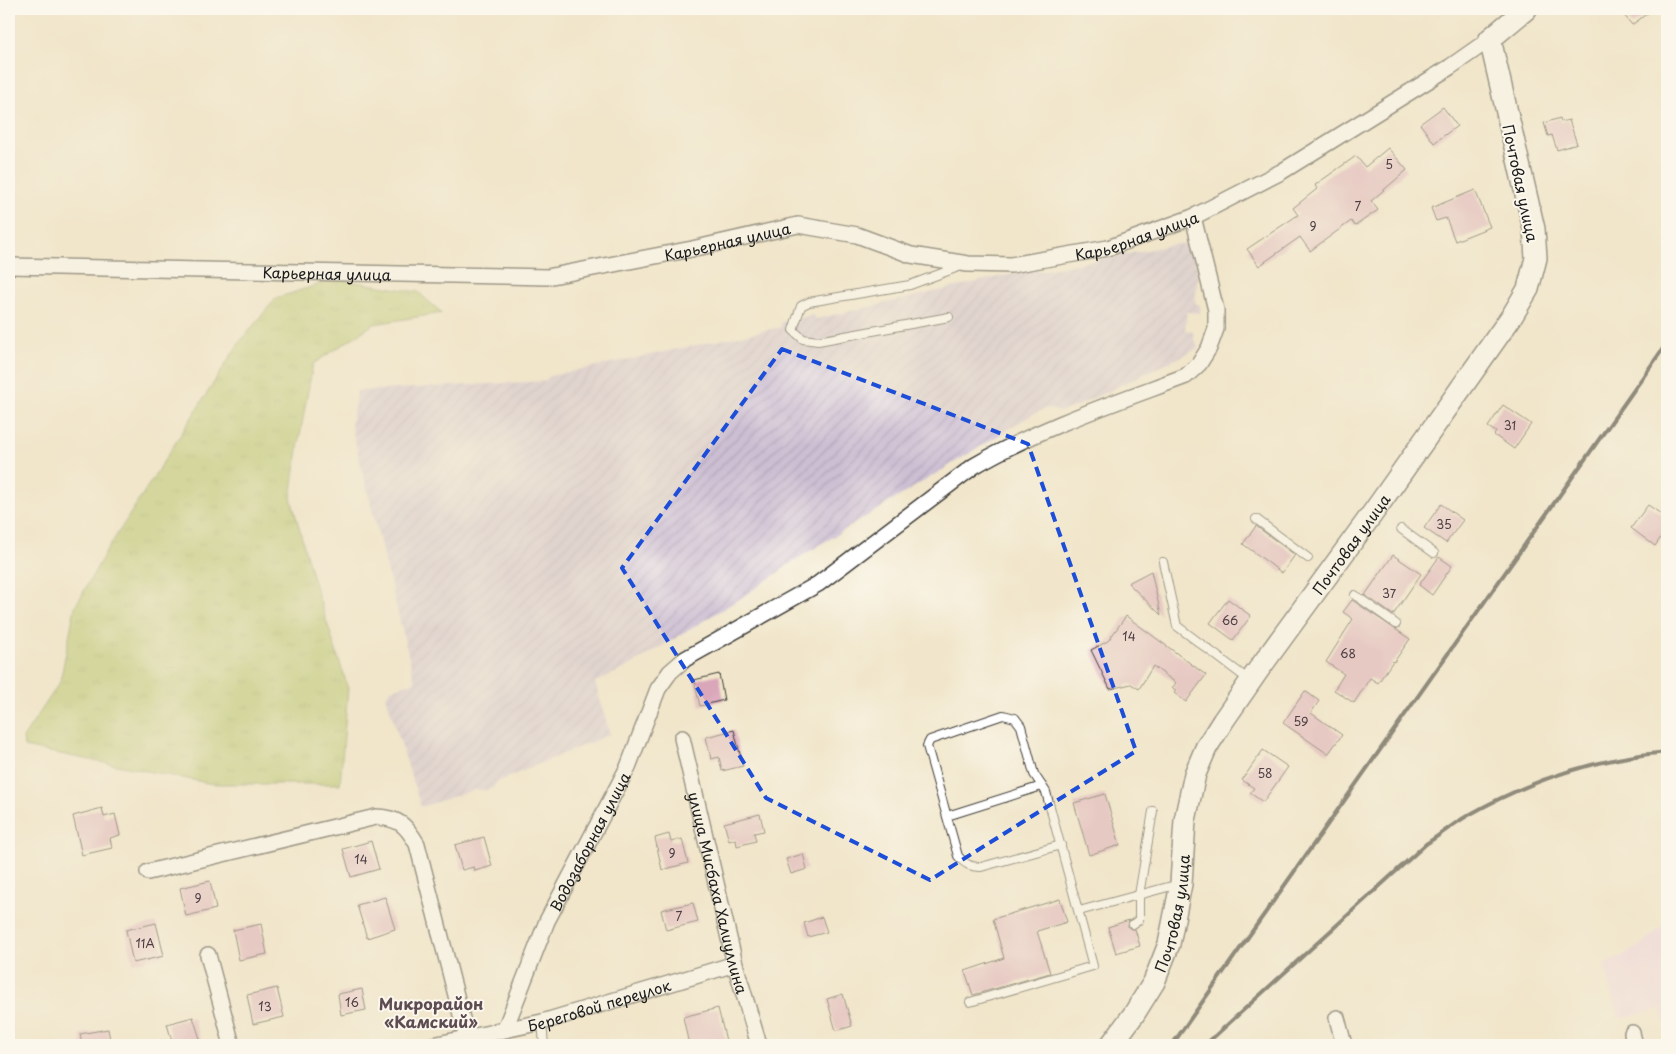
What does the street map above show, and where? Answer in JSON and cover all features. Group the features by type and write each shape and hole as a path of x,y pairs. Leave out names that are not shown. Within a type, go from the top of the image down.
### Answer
{"street":[{"name":"Карьерная улица","path":"9,266 547,276 692,249 798,225 857,235 911,255 968,264 1011,265 1108,248 1192,217 1281,172 1450,67 1490,39 1526,9"},
{"name":"Почтовая улица","path":"1111,1045 1134,1014 1154,982 1169,944 1181,884 1185,820 1195,774 1206,748 1250,681 1375,510 1512,316 1528,288 1536,258 1534,229 1490,39"},
{"name":"Водозаборная улица","path":"505,1029 547,921 628,767 658,689 670,672 685,659 818,584 974,466 1059,424 1186,376 1199,364 1209,348 1216,329 1216,310 1192,217"},
{"name":"улица Мисбаха Халиуллина","path":"682,738 735,964 759,1045"},
{"path":"148,872 376,817 389,818 399,822 409,830 417,844 467,1038"},
{"path":"208,955 232,1045"},
{"name":"Береговой переулок","path":"433,1045 542,1022 735,964"},
{"path":"1337,1018 1344,1045"}],"lane":[{"path":"949,317 818,341 803,339 792,330 801,306 809,302 910,284 968,264"},
{"path":"1256,519 1308,558"},
{"path":"1401,530 1434,553"},
{"path":"1163,562 1177,626 1250,681"},
{"path":"1355,595 1396,624"},
{"path":"970,1002 1093,966 1061,844 1046,792 1034,774 1021,726 1015,718 1003,715 930,740 926,746 958,856 964,863 973,867 981,867 1061,844"},
{"path":"947,816 1042,786"},
{"path":"1133,924 1139,920 1139,896 1153,811"},
{"path":"1079,911 1181,884"},
{"path":"542,1022 544,1045"}],"highlighted area":[{"path":"782,349 1028,444 1136,751 930,880 766,798 622,568"}],"shaded area":[{"path":"1177,244 1192,244 1195,265 1199,266 1195,303 1200,305 1200,313 1187,312 1185,330 1193,331 1194,339 1199,348 1075,407 1059,412 1047,408 1035,413 797,559 741,598 626,668 595,682 610,734 497,782 493,788 474,790 421,807 386,697 391,689 415,682 351,425 357,391 545,381 550,376 781,327 781,322 813,315 816,319 1033,269 1041,271"},
{"path":"1667,916 1667,1032 1661,1009 1619,1019 1604,965 1637,948 1666,923 1664,918"}],"green space":[{"path":"336,279 418,292 442,313 374,324 313,364 291,498 313,579 348,688 340,784 213,784 24,747 23,738 60,682 75,607 104,555 239,343 276,298"}],"building":[{"path":"1619,9 1653,9 1632,25"},
{"path":"1443,107 1457,126 1434,143 1420,124"},
{"path":"1560,118 1561,122 1569,120 1577,144 1557,150 1552,135 1548,136 1544,123"},
{"path":"1388,148 1407,170 1371,201 1378,210 1355,226 1351,221 1310,251 1300,237 1259,266 1247,249 1298,215 1293,208 1317,189 1315,185 1356,156 1365,167"},
{"path":"1475,190 1490,227 1455,241 1446,218 1436,221 1431,208"},
{"path":"1503,405 1531,424 1514,449 1494,435 1496,432 1488,427"},
{"path":"1441,504 1463,520 1446,543 1424,528"},
{"path":"1648,505 1667,518 1667,529 1655,546 1631,528"},
{"path":"1256,526 1295,555 1282,573 1243,544"},
{"path":"1393,555 1421,574 1393,615 1365,595"},
{"path":"1439,557 1452,566 1432,595 1419,585"},
{"path":"1151,571 1161,615 1128,583"},
{"path":"1228,599 1251,616 1233,640 1210,623"},
{"path":"1352,600 1410,639 1378,683 1370,678 1354,703 1334,690 1344,674 1326,662 1353,619 1343,612"},
{"path":"1126,616 1206,675 1186,702 1174,693 1176,690 1172,688 1176,683 1153,666 1139,689 1131,684 1110,689 1091,650 1108,641"},
{"path":"719,674 724,700 700,706 694,680"},
{"path":"1305,691 1319,701 1311,713 1342,735 1328,754 1283,723"},
{"path":"734,730 743,766 722,771 719,757 711,759 706,737"},
{"path":"1263,750 1288,767 1263,802 1250,793 1254,788 1242,780"},
{"path":"1105,794 1120,845 1089,855 1074,803"},
{"path":"102,808 104,817 115,814 120,835 110,838 112,848 82,855 73,816"},
{"path":"760,814 764,831 754,833 756,841 737,846 736,839 729,841 724,823"},
{"path":"669,834 671,842 682,839 688,863 662,870 655,838"},
{"path":"484,837 492,866 475,871 474,867 462,870 455,845"},
{"path":"371,841 379,869 351,877 343,849"},
{"path":"803,854 807,869 791,874 786,859"},
{"path":"210,881 216,909 186,916 180,888"},
{"path":"385,897 395,929 367,938 357,905"},
{"path":"1060,899 1067,922 1037,931 1050,973 973,995 965,971 1004,958 993,919"},
{"path":"693,903 698,922 666,930 661,910"},
{"path":"822,917 827,932 808,937 804,923"},
{"path":"1129,920 1128,927 1135,929 1140,946 1116,953 1108,927"},
{"path":"156,923 164,956 133,963 126,930"},
{"path":"261,924 267,954 239,960 233,930"},
{"path":"277,988 284,1017 253,1024 247,995"},
{"path":"362,989 366,1010 341,1015 338,994"},
{"path":"843,994 852,1026 836,1031 827,999"},
{"path":"718,1008 727,1045 689,1045 683,1017"},
{"path":"193,1017 202,1045 173,1045 167,1024"},
{"path":"108,1029 111,1045 82,1045 80,1034"}],"railway":[{"path":"1172,1045 1667,343"},
{"path":"1205,1045 1426,844 1462,819 1514,792 1564,773 1615,760 1667,752"}],"district":[{"name":"Микрорайон «Камский»","path":"431,1012"}]}
